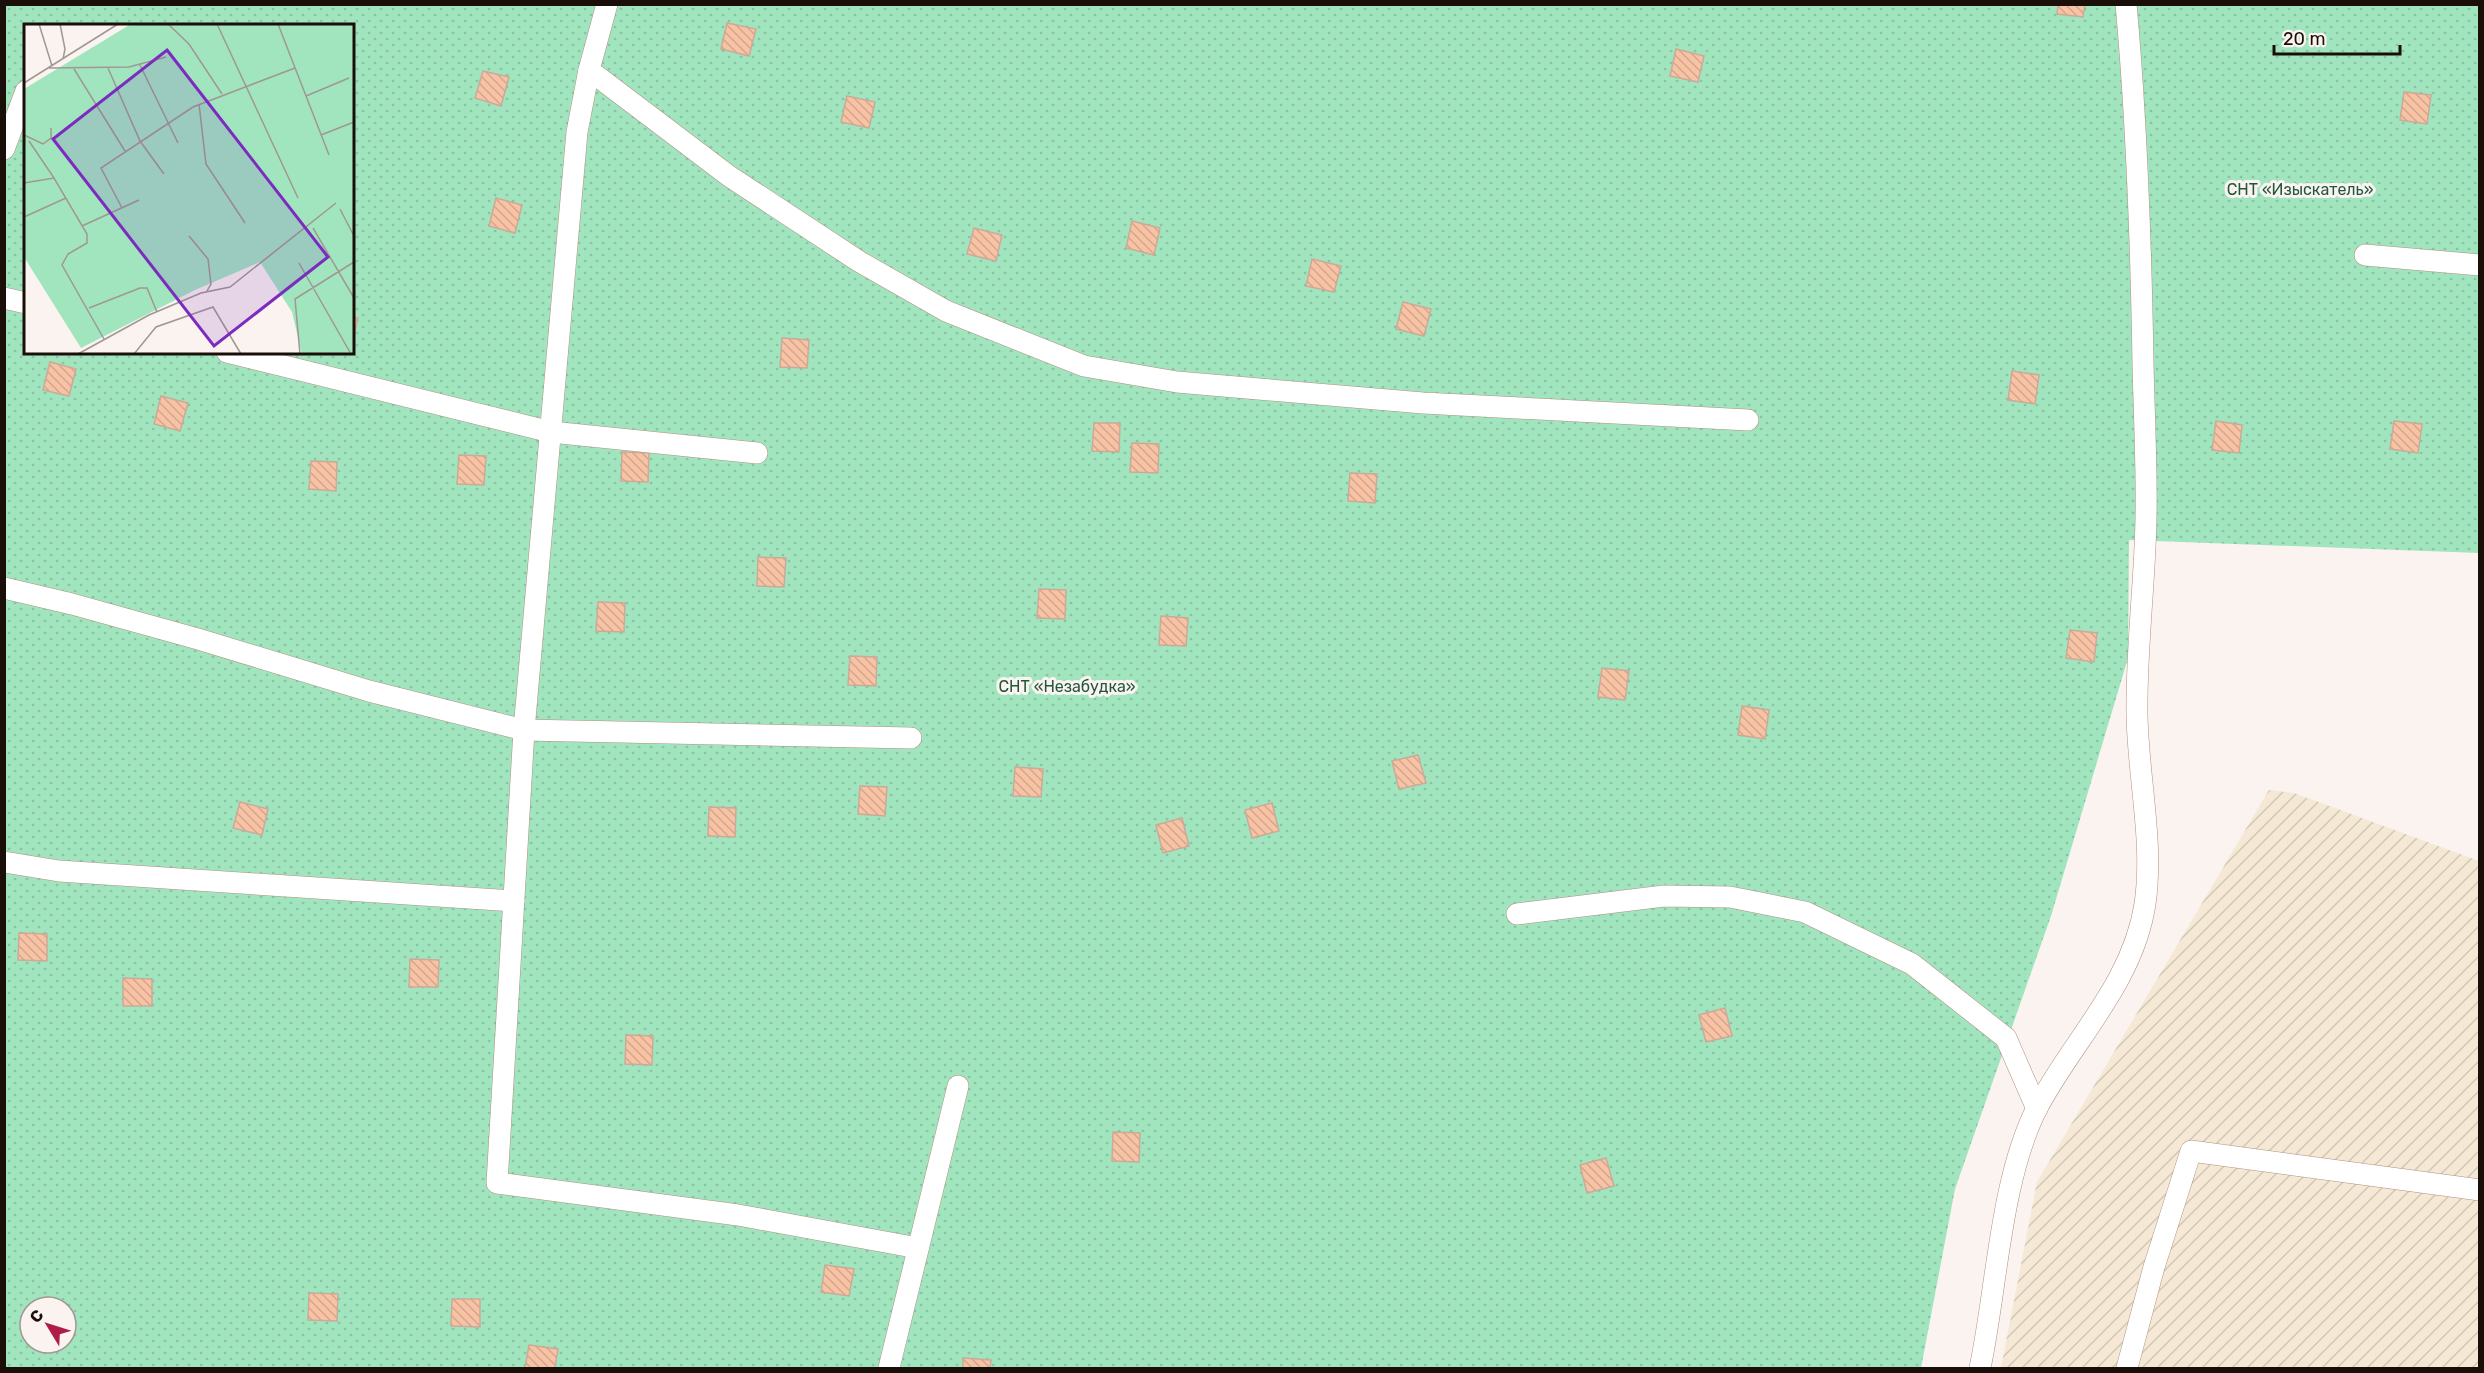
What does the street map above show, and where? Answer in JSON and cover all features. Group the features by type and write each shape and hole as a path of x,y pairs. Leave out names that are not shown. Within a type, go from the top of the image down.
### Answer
{"lane":[{"path":"608,4 589,70 577,132 524,730 497,1184 738,1215 918,1248"},
{"path":"1980,1368 2016,1164 2037,1109 2127,967 2145,905 2147,850 2137,714 2146,516 2141,242 2135,104 2126,4"},
{"path":"589,70 729,176 860,262 946,311 1084,366 1177,382 1423,403 1748,420"},
{"path":"4,149 24,96"},
{"path":"2365,255 2480,265"},
{"path":"4,298 24,303"},
{"path":"235,354 551,432 757,453"},
{"path":"4,588 72,604 198,639 369,691 524,730 910,738"},
{"path":"4,862 58,871 514,900"},
{"path":"1516,914 1664,896 1730,897 1805,912 1912,964 2006,1038 2037,1109"},
{"path":"889,1368 958,1086"},
{"path":"2127,1368 2154,1267 2191,1151 2480,1190"}],"shaded area":[{"path":"2269,790 2294,793 2479,861 2479,1368 2001,1368 2037,1182"}],"green space":[{"name":"СНТ «Незабудка»","path":"5,5 2479,5 2479,553 2129,540 2128,658 2051,916 1955,1189 1921,1368 5,1368"}],"building":[{"path":"2058,4 2085,4 2083,17 2057,14"},
{"path":"727,23 756,29 749,56 721,49"},
{"path":"1676,49 1704,56 1698,82 1670,76"},
{"path":"483,71 509,77 501,106 475,98"},
{"path":"2404,92 2431,95 2427,124 2400,120"},
{"path":"847,96 875,102 869,128 841,122"},
{"path":"496,198 522,205 515,233 489,226"},
{"path":"1132,221 1160,228 1154,255 1126,248"},
{"path":"974,228 1002,235 996,261 967,254"},
{"path":"1312,259 1341,266 1334,292 1306,286"},
{"path":"1403,302 1431,309 1424,336 1396,329"},
{"path":"354,317 358,318 354,334"},
{"path":"782,338 809,340 807,368 780,367"},
{"path":"50,362 76,369 69,396 43,390"},
{"path":"2012,371 2039,375 2035,404 2008,400"},
{"path":"161,396 188,403 180,431 154,424"},
{"path":"2216,421 2242,425 2239,453 2212,450"},
{"path":"2394,421 2422,424 2418,453 2390,449"},
{"path":"1094,423 1120,423 1119,452 1092,451"},
{"path":"1132,443 1159,444 1158,473 1130,472"},
{"path":"622,452 649,453 648,482 621,481"},
{"path":"459,455 486,456 484,485 457,484"},
{"path":"311,461 337,462 336,491 309,489"},
{"path":"1350,473 1377,474 1375,503 1348,501"},
{"path":"758,557 786,558 784,587 757,586"},
{"path":"1039,589 1066,590 1065,619 1037,618"},
{"path":"598,602 625,603 624,632 596,631"},
{"path":"1161,616 1188,618 1186,646 1159,645"},
{"path":"2070,630 2097,633 2094,662 2066,658"},
{"path":"850,656 877,657 876,686 848,685"},
{"path":"1602,668 1629,671 1625,700 1598,697"},
{"path":"1742,706 1769,710 1765,739 1738,735"},
{"path":"1418,755 1426,783 1399,789 1392,761"},
{"path":"1015,767 1043,769 1041,797 1013,796"},
{"path":"860,786 887,787 885,816 858,814"},
{"path":"240,802 268,809 262,835 233,828"},
{"path":"1272,803 1279,831 1252,838 1245,810"},
{"path":"709,807 736,808 735,837 708,836"},
{"path":"1182,818 1189,846 1163,853 1156,825"},
{"path":"19,933 47,934 47,961 18,960"},
{"path":"410,959 439,960 438,987 409,987"},
{"path":"123,978 152,979 152,1006 123,1006"},
{"path":"1725,1008 1732,1036 1706,1042 1699,1015"},
{"path":"626,1035 653,1036 652,1065 625,1064"},
{"path":"1113,1132 1140,1133 1139,1162 1112,1161"},
{"path":"1606,1158 1614,1186 1587,1193 1580,1165"},
{"path":"825,1265 854,1269 849,1296 821,1292"},
{"path":"309,1293 338,1294 337,1321 308,1320"},
{"path":"452,1299 480,1299 480,1327 451,1326"},
{"path":"529,1345 558,1349 555,1368 525,1368"},
{"path":"963,1358 991,1360 990,1368 963,1368"}],"park label":[{"name":"СНТ «Изыскатель»","path":"2300,189"}]}
